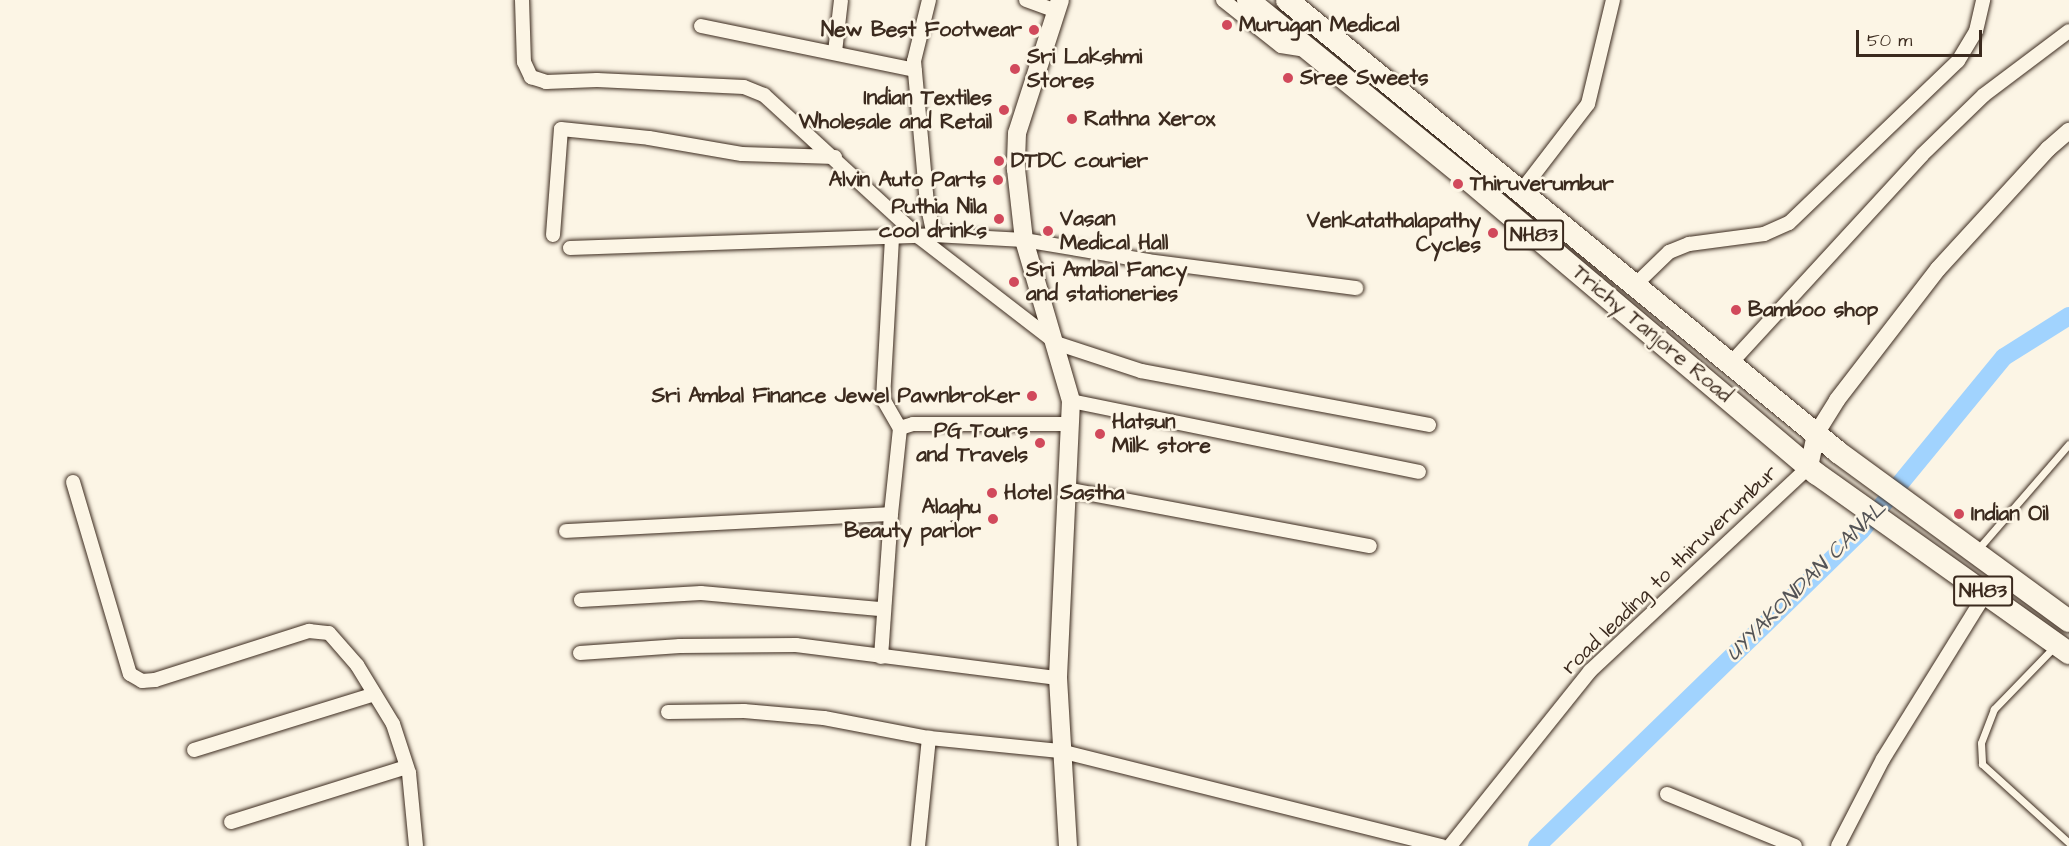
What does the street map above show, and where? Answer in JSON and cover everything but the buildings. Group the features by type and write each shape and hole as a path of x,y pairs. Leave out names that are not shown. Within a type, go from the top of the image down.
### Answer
{"highway":[{"name":"Trichy Tanjore Road","path":"1248,0 1813,470 1895,531 2063,648"},
{"name":"Trichy Tanjore Road","path":"1287,0 1637,283 1838,452 2069,621"}],"main road":[{"path":"1058,5 1017,133 1017,203 1024,240 1071,400 1065,489 1058,678 1060,751 1068,846"},
{"path":"1813,470 1816,434"}],"street":[{"path":"522,0 524,62 526,70 537,81 744,87 782,107 919,237 1056,343 1141,371 1429,425"},
{"path":"835,52 841,0"},
{"path":"928,0 915,70 927,203 934,235"},
{"path":"1026,0 1058,5"},
{"path":"1223,0 1281,46 1310,51"},
{"path":"1522,190 1588,104 1612,0"},
{"path":"1637,283 1669,252 1689,244 1764,234 1789,223 1958,61 1976,31 1983,0"},
{"path":"701,26 915,70"},
{"path":"1730,363 1922,155 1984,95 2069,31"},
{"path":"553,235 561,129 649,138 742,154 835,158"},
{"path":"1816,434 1837,400 1938,269 2069,131"},
{"path":"570,248 934,235 1024,240 1148,261 1356,288"},
{"path":"881,657 882,609 900,428 883,399 892,238"},
{"path":"1071,400 1419,472"},
{"path":"900,428 913,423 1070,424"},
{"name":"road leading to thiruverumbur","path":"1450,846 1590,670 1813,470"},
{"path":"73,482 130,674 136,680 155,680 317,631 329,633 340,641 393,723 407,767 416,846"},
{"path":"1065,489 1370,546"},
{"path":"566,531 891,514"},
{"path":"581,600 701,593 882,609"},
{"path":"1838,846 1883,759 1986,593"},
{"path":"580,653 680,646 796,645 1058,678"},
{"path":"194,750 375,694"},
{"path":"668,712 744,711 824,718 928,738 1060,751 1442,846"},
{"path":"918,846 928,738"},
{"path":"231,822 407,767"},
{"path":"1667,794 1795,846"}],"lane":[{"path":"1975,553 2069,444"},
{"path":"2063,648 1994,709 1981,743 1982,764 2069,843"}],"waterway":[{"name":"UYYAKONDAN CANAL","path":"1537,846 1861,531 2004,357 2069,316"}],"place":[{"name":"Murugan Medical","path":"1227,25"},
{"name":"New Best Footwear","path":"1034,30"},
{"name":"Sri Lakshmi Stores","path":"1015,69"},
{"name":"Sree Sweets","path":"1288,78"},
{"name":"Indian Textiles Wholesale and Retail","path":"1004,110"},
{"name":"Rathna Xerox","path":"1072,119"},
{"name":"DTDC courier","path":"999,161"},
{"name":"Alvin Auto Parts","path":"998,180"},
{"name":"Thiruverumbur","path":"1458,184"},
{"name":"Puthia Nila cool drinks","path":"999,219"},
{"name":"Vasan Medical Hall","path":"1048,231"},
{"name":"Venkatathalapathy Cycles","path":"1493,233"},
{"name":"Sri Ambal Fancy and stationeries","path":"1014,282"},
{"name":"Bamboo shop","path":"1736,310"},
{"name":"Sri Ambal Finance Jewel Pawnbroker","path":"1032,396"},
{"name":"Hatsun Milk store","path":"1100,434"},
{"name":"PG Tours and Travels","path":"1040,443"},
{"name":"Hotel Sastha","path":"992,493"},
{"name":"Indian Oil","path":"1959,514"},
{"name":"Alaghu Beauty parlor","path":"993,519"}]}
